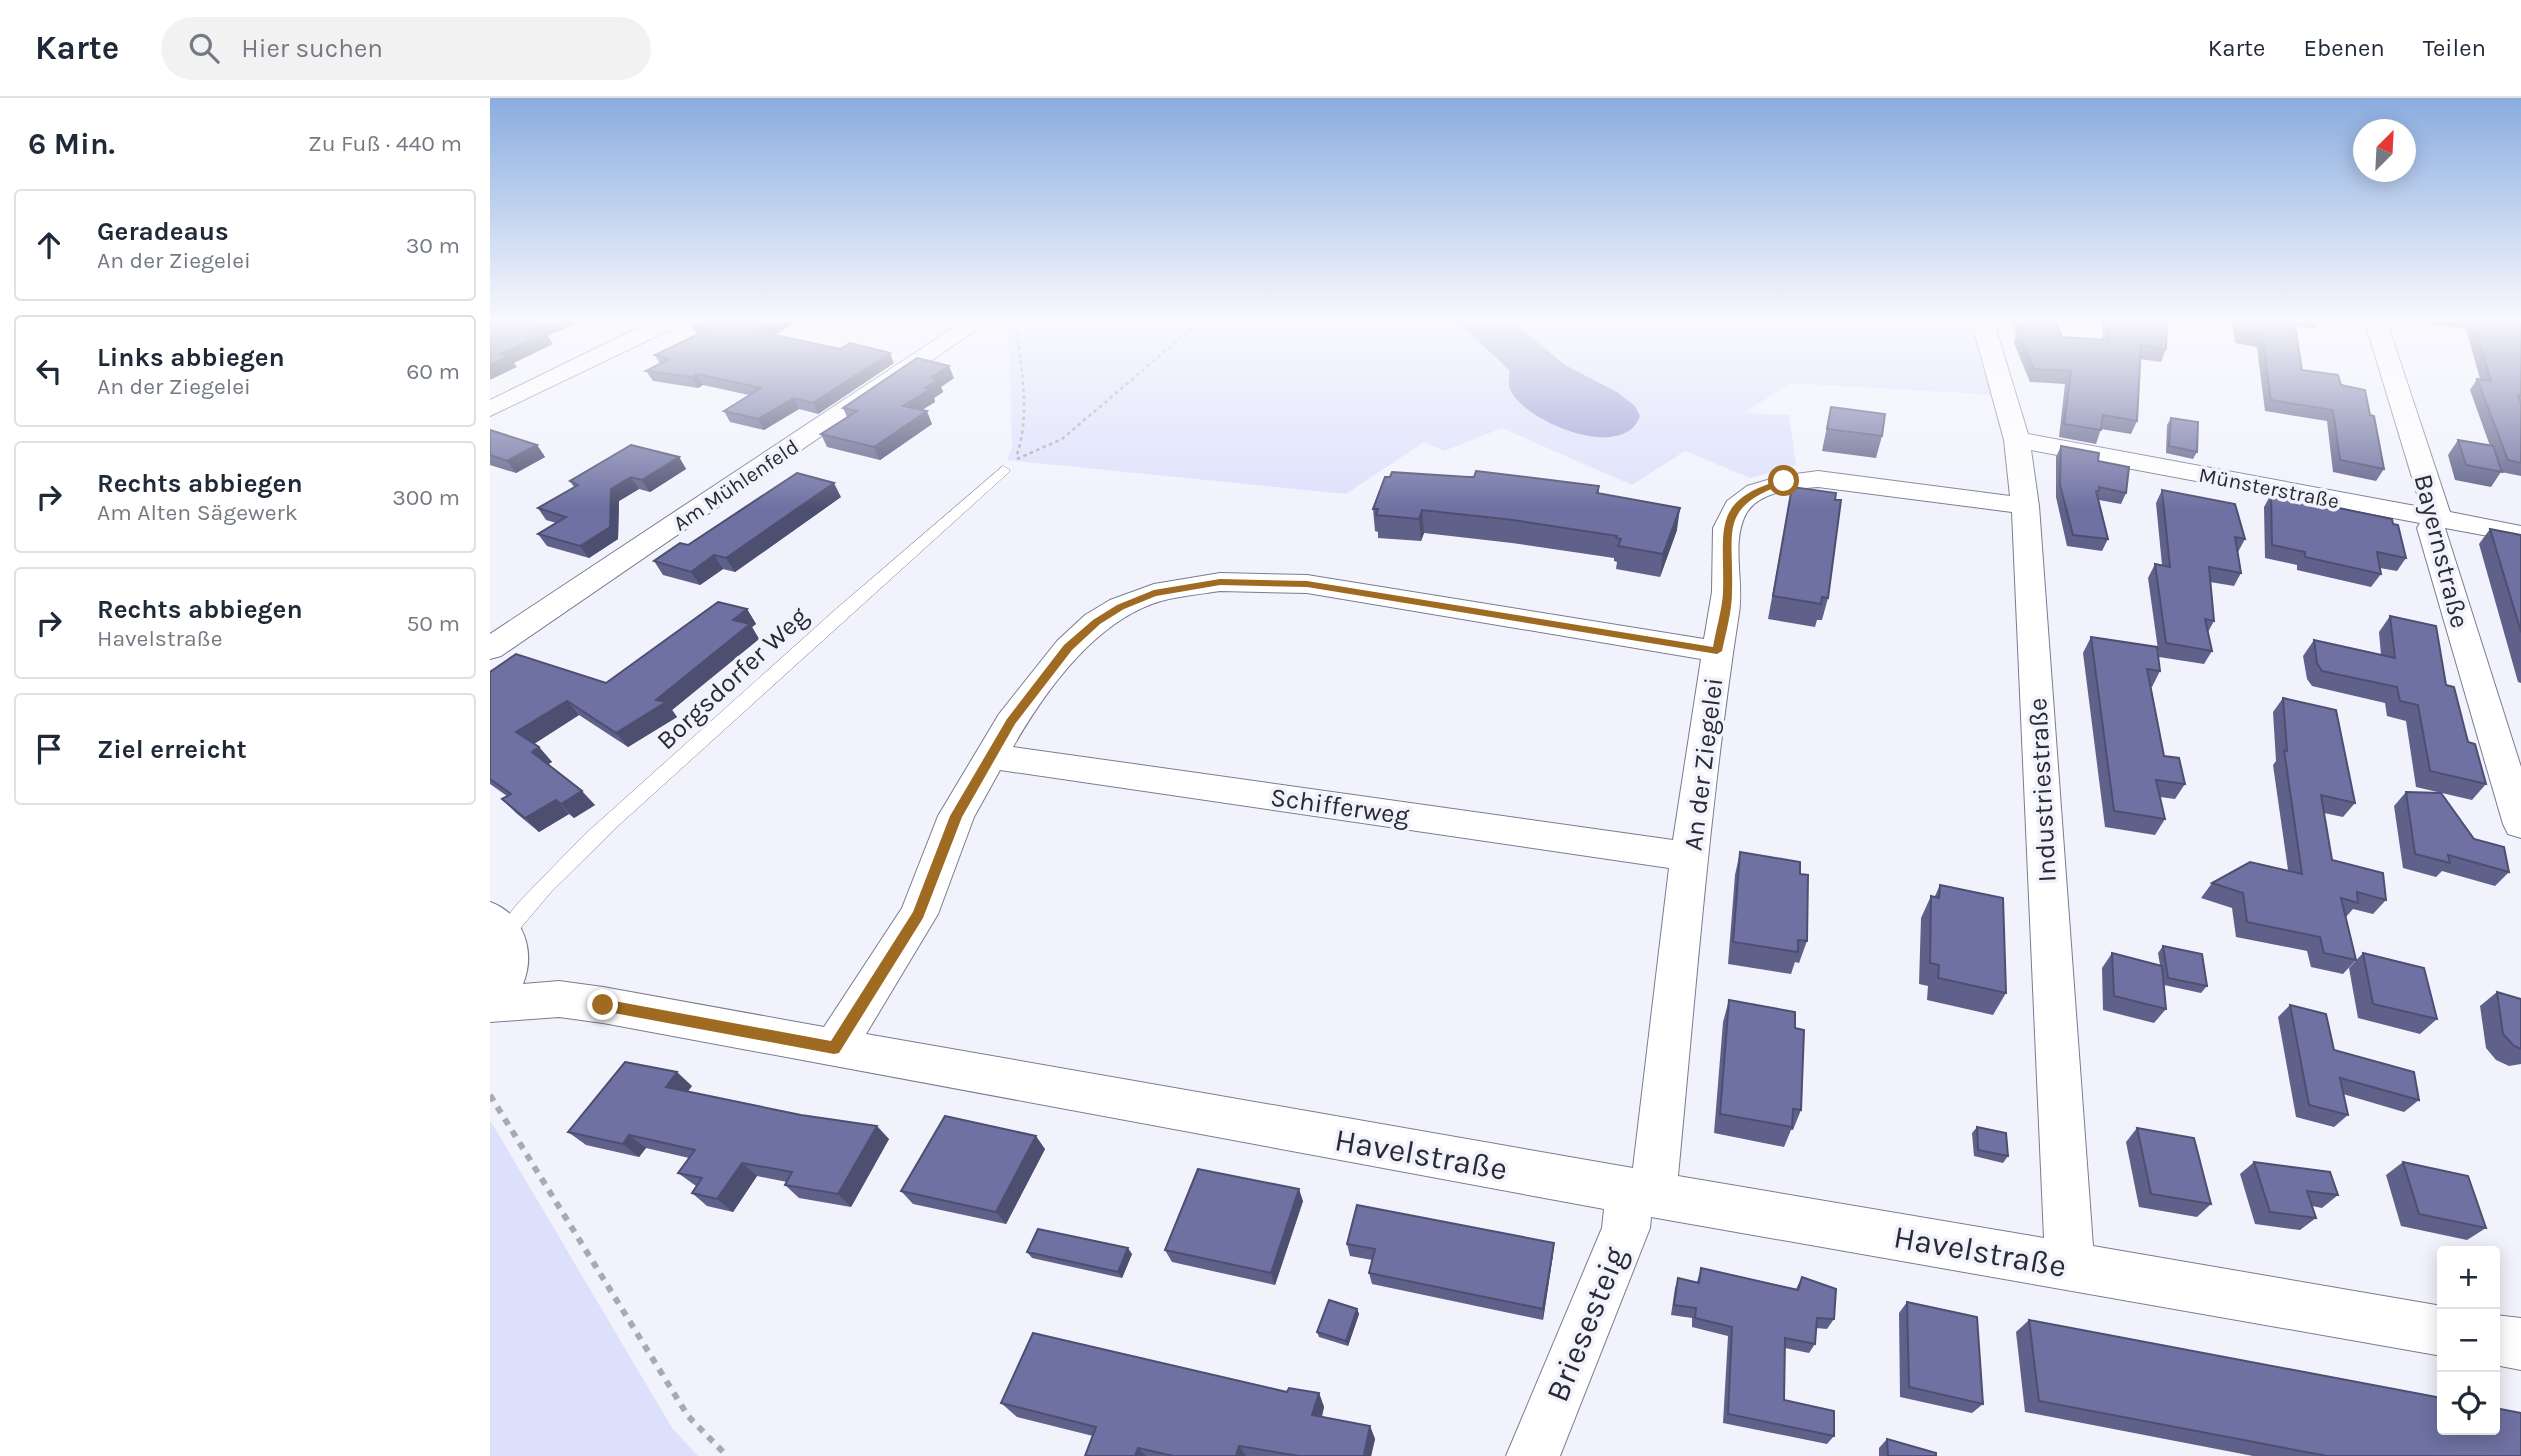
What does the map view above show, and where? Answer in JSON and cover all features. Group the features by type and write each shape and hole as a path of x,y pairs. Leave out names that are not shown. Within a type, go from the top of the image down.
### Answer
{"street":[{"path":"490,409 544,382"},
{"name":"Am Mühlenfeld","path":"490,649 887,382"},
{"name":"Industriestraße","path":"2000,382 2017,440 2025,506 2070,1267"},
{"name":"Bayernstraße","path":"2395,382 2438,519 2431,528 2521,824"},
{"name":"Münsterstraße","path":"2017,440 2521,534"},
{"name":"An der Ziegelei","path":"1641,1192 1727,595 1726,533 1730,517 1739,503 1763,488 1784,481 1818,479 2025,506"},
{"path":"834,1048 919,914 956,816 989,756 1030,694 1068,648 1096,622 1121,607 1154,593 1220,582 1307,584 1717,651"},
{"name":"Schifferweg","path":"989,756 1691,857"},
{"name":"Havelstraße","path":"492,1004 509,970 512,950 497,925"},
{"name":"Havelstraße","path":"492,1004 559,999 1641,1192 2437,1330"},
{"name":"Briesesteig","path":"1532,1456 1641,1192"},
{"path":"2500,1341 2521,1344"}],"lane":[{"name":"Borgsdorfer Weg","path":"497,925 533,897 836,616 1003,470"}],"path":[{"path":"1021,382 1021,447 1013,461 1062,439 1129,382"},
{"path":"490,1095 688,1416 727,1456"}],"shaded area":[{"path":"1010,382 1548,382 1617,392 1598,382 1994,382 1997,395 1790,383 1744,413 1789,415 1796,465 1750,478 1685,451 1632,485 1502,428 1444,451 1424,442 1346,494 1007,460 1012,448"},
{"path":"490,1120 672,1428 698,1456 490,1456"}],"water":[{"path":"1509,382 1598,382 1635,406 1640,416 1630,430 1613,436 1593,436 1571,431 1530,411 1516,398"}],"building":[{"path":"735,382 845,382 813,403 794,398 758,419 724,411 761,388"},
{"path":"881,382 934,382 925,388 930,389 903,406 927,411 874,447 821,434 857,411 843,408"},
{"path":"2069,382 2139,382 2137,421 2103,415 2101,430 2064,424"},
{"path":"2269,382 2340,382 2341,385 2365,390 2370,415 2374,416 2384,469 2340,460 2333,410 2271,400"},
{"path":"2478,382 2521,382 2521,396 2518,396 2521,403 2521,463 2508,460"},
{"path":"1831,407 1885,414 1882,436 1827,429"},
{"path":"2171,418 2198,422 2197,452 2169,446"},
{"path":"490,430 537,445 507,461 490,455"},
{"path":"2458,440 2493,446 2502,472 2466,465"},
{"path":"631,445 679,457 642,480 631,477 611,489 610,527 580,546 538,534 566,517 538,508 578,485 570,481"},
{"path":"2061,446 2099,453 2098,461 2129,467 2126,493 2099,487 2099,491 2096,491 2108,539 2073,535 2060,485"},
{"path":"1476,471 1599,486 1597,493 1680,508 1663,554 1618,546 1621,539 1616,538 1617,536 1513,520 1422,510 1419,519 1376,515 1378,509 1373,509 1385,477 1390,477 1392,472 1474,477"},
{"path":"797,473 834,483 726,558 714,555 691,572 654,561 680,543 688,545"},
{"path":"1792,487 1836,493 1835,500 1841,500 1828,598 1822,597 1821,604 1773,596"},
{"path":"2162,490 2235,504 2245,539 2235,537 2241,573 2209,567 2214,621 2205,619 2212,651 2166,643 2155,564 2170,567"},
{"path":"2271,494 2392,519 2393,524 2398,525 2406,558 2377,552 2381,574 2305,557 2305,552 2272,545"},
{"path":"2490,529 2521,535 2521,632"},
{"path":"718,602 747,609 733,620 750,624 656,700 666,702 616,733 567,701 516,732 539,747 532,752 582,791 561,804 556,800 525,818 502,799 511,794 490,779 490,672 516,654 606,683"},
{"path":"2390,616 2436,626 2446,685 2454,687 2468,742 2475,744 2486,784 2430,771 2418,705 2400,701 2397,687 2322,671 2317,663 2314,640 2395,658"},
{"path":"2091,637 2157,647 2160,671 2147,669 2164,756 2179,758 2185,784 2156,780 2165,819 2114,811"},
{"path":"2283,698 2336,710 2355,803 2321,795 2332,860 2383,873 2386,900 2357,892 2358,903 2341,898 2356,960 2324,953 2320,937 2247,922 2243,893 2212,883 2250,862 2302,874 2284,750 2287,751"},
{"path":"2406,792 2441,793 2474,839 2504,847 2509,872 2448,855 2450,863 2415,854"},
{"path":"1740,852 1800,862 1800,874 1808,875 1807,941 1798,940 1798,952 1733,942"},
{"path":"1940,885 2003,898 2006,993 1938,978 1939,965 1930,963 1931,896 1939,898"},
{"path":"2163,946 2202,954 2207,986 2168,978"},
{"path":"2112,953 2162,966 2166,1009 2114,996"},
{"path":"2363,953 2424,968 2437,1019 2373,1004"},
{"path":"2497,992 2521,999 2521,1049 2514,1046 2503,1034"},
{"path":"1729,1000 1795,1012 1795,1028 1804,1030 1801,1110 1793,1109 1792,1127 1720,1114"},
{"path":"2290,1005 2326,1014 2334,1050 2414,1072 2419,1100 2340,1078 2348,1115 2309,1105"},
{"path":"625,1062 677,1072 666,1087 801,1115 877,1126 838,1194 785,1185 792,1172 742,1163 717,1199 692,1193 702,1178 678,1173 695,1150 629,1135 623,1144 568,1132"},
{"path":"945,1116 1036,1136 996,1212 901,1191"},
{"path":"1977,1127 2006,1133 2008,1156 1978,1150"},
{"path":"2137,1128 2194,1138 2211,1204 2151,1194"},
{"path":"2254,1162 2330,1172 2338,1195 2307,1191 2316,1218 2270,1212"},
{"path":"2403,1162 2468,1176 2486,1228 2419,1214"},
{"path":"1198,1169 1299,1189 1271,1273 1165,1250"},
{"path":"1357,1205 1554,1243 1543,1309 1369,1273 1375,1249 1347,1244"},
{"path":"1038,1229 1128,1248 1118,1272 1027,1252"},
{"path":"1701,1268 1798,1290 1802,1277 1836,1289 1834,1319 1817,1318 1815,1344 1785,1338 1784,1400 1834,1411 1834,1436 1728,1414 1732,1327 1695,1318 1696,1308 1674,1305 1678,1278 1699,1283"},
{"path":"1329,1300 1357,1309 1346,1341 1317,1332"},
{"path":"1907,1302 1977,1317 1983,1404 1909,1387"},
{"path":"2029,1320 2437,1397 2437,1435 2500,1435 2500,1409 2521,1413 2521,1456 2327,1456 2039,1401"},
{"path":"1033,1333 1287,1392 1289,1388 1319,1393 1312,1415 1370,1426 1364,1455 1371,1456 1299,1456 1239,1446 1236,1456 1173,1456 1138,1448 1135,1456 1085,1456 1096,1427 1001,1403"},
{"path":"1887,1439 1936,1453 1936,1456 1888,1456"}],"route":[{"path":"603,1005 834,1048 919,914 956,816 1011,722 1068,648 1096,622 1121,607 1154,593 1220,582 1307,584 1717,651 1727,595 1726,533 1730,517 1739,503 1763,488 1784,481"}]}
